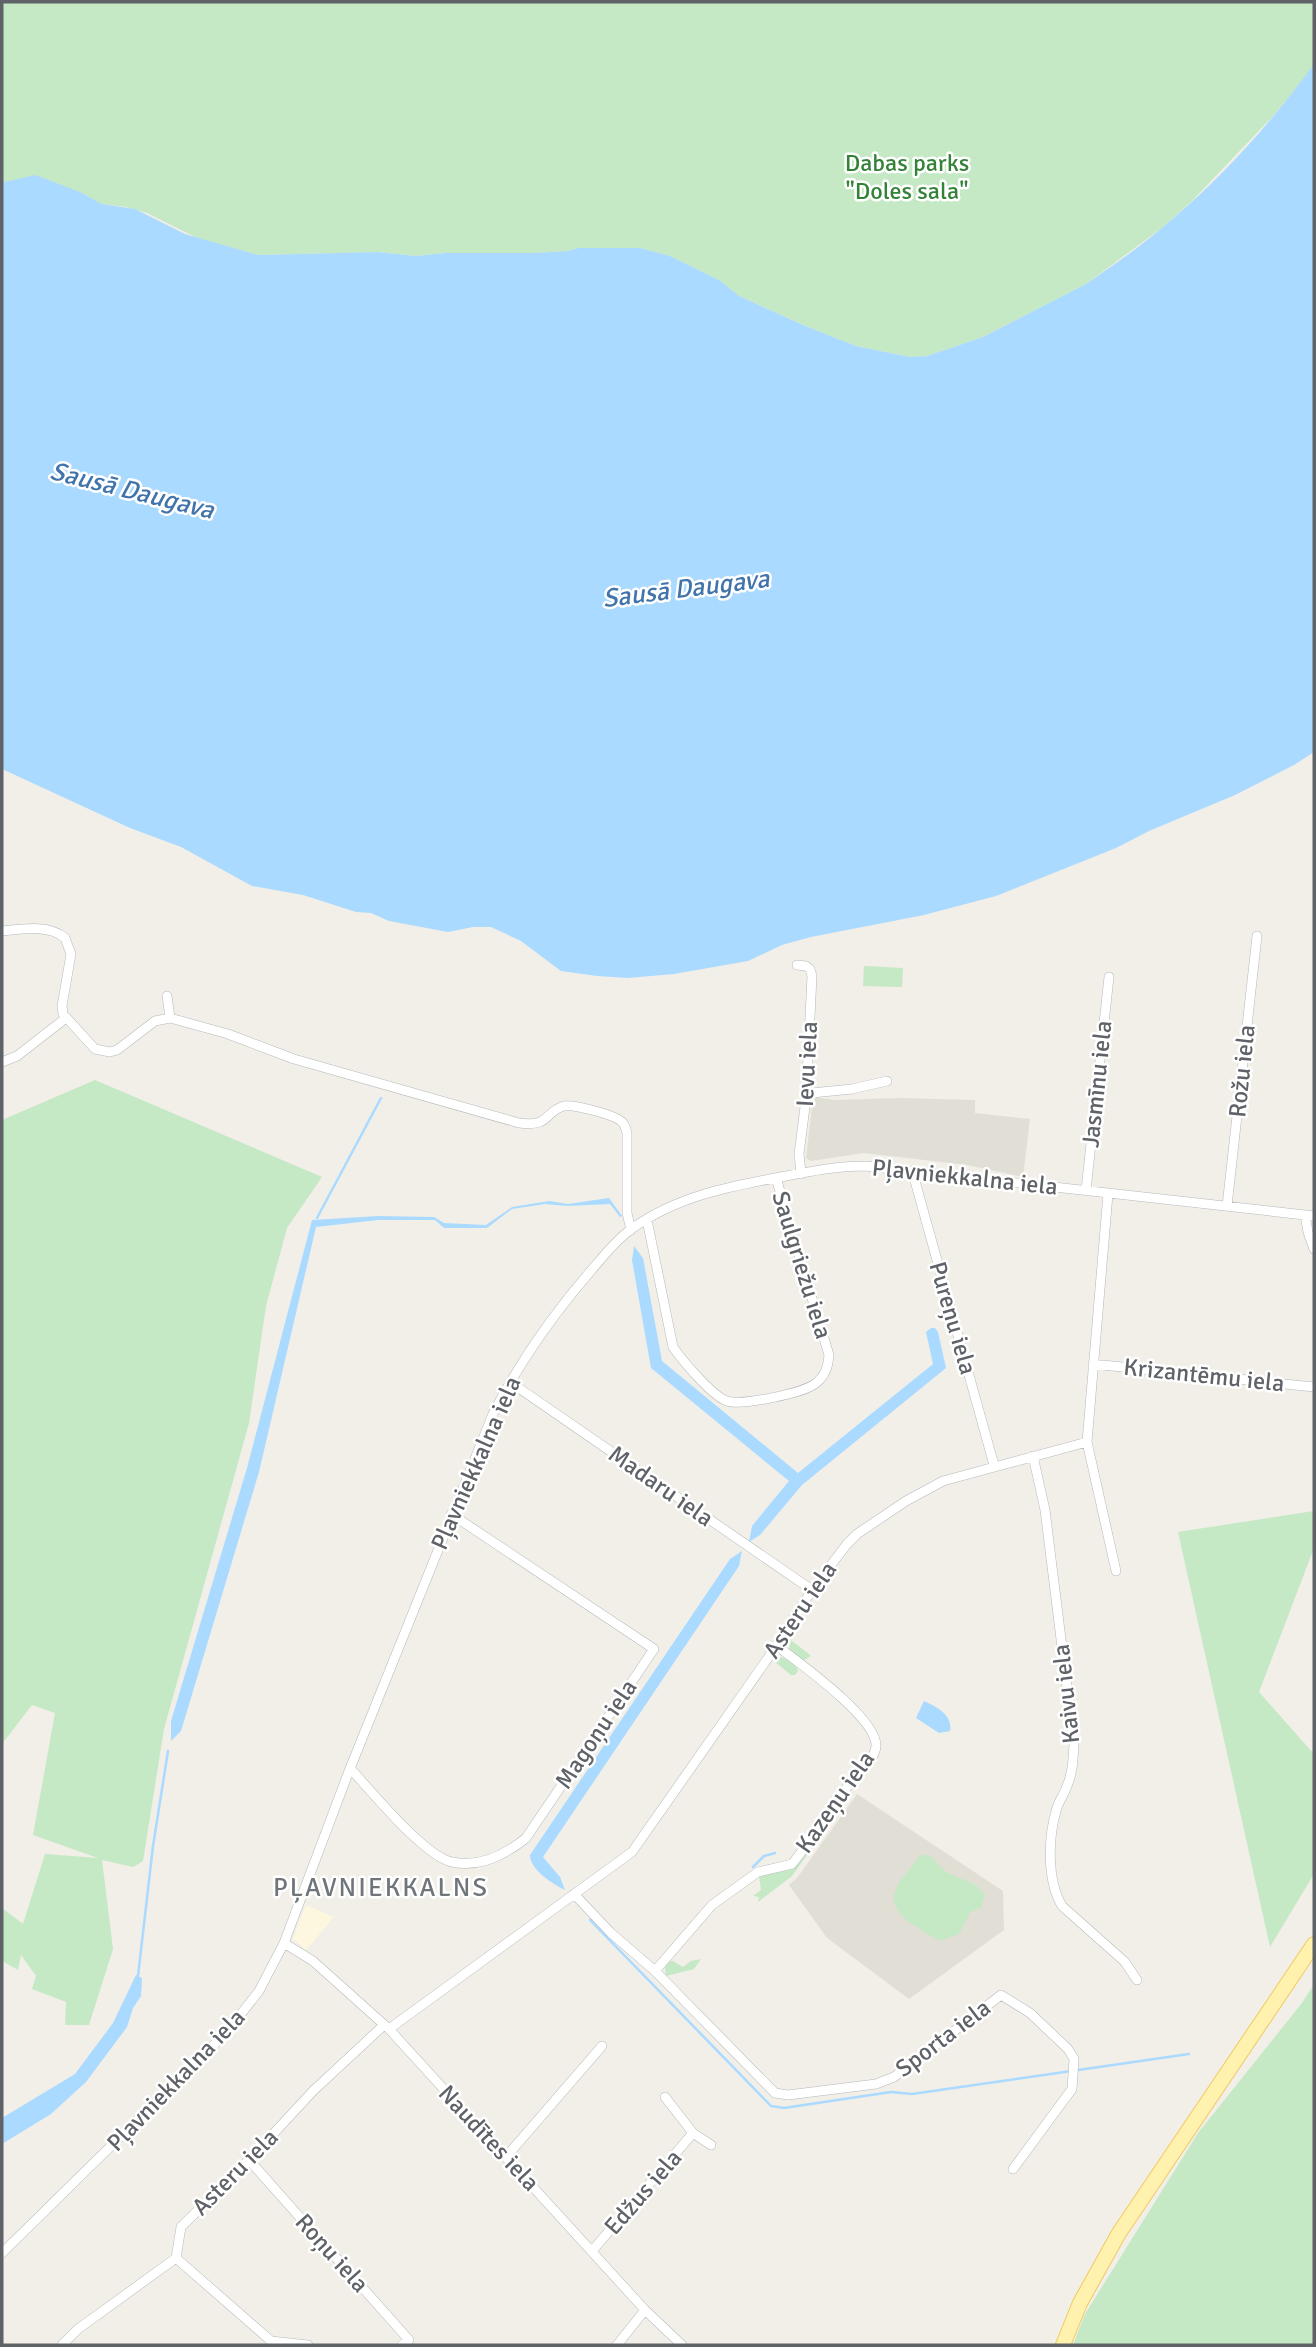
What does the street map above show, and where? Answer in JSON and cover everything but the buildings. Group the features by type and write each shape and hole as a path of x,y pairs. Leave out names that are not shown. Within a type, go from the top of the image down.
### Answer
{"main road":[{"path":"1063,2345 1080,2303 1119,2233 1314,1944"}],"street":[{"path":"2,931 42,929 65,937 71,954 62,1006 66,1018 95,1049 110,1052 117,1050 155,1021 170,1018 228,1034 294,1059 519,1123 540,1123 557,1109 572,1105 615,1117 623,1123 627,1133 627,1213 631,1230"},
{"name":"Rožu iela","path":"1227,1206 1256,936"},
{"name":"Ievu iela","path":"797,965 810,969 811,976 807,1090 799,1154 801,1174"},
{"name":"Jasmīnu iela","path":"1086,1190 1109,977"},
{"path":"167,996 170,1018"},
{"path":"2,1062 25,1051 66,1018"},
{"path":"807,1090 812,1093 825,1092 887,1081"},
{"name":"Pļavniekkalna iela","path":"2,2253 226,2033 259,1991 284,1943 451,1514 510,1382 557,1310 616,1242 631,1230 676,1203 696,1196 841,1166 886,1167 1310,1215"},
{"name":"Pureņu iela","path":"915,1171 915,1181 994,1465"},
{"name":"Saulgriežu iela","path":"647,1220 673,1347 684,1363 726,1401 751,1403 815,1385 827,1370 829,1354 776,1178"},
{"path":"1108,1194 1087,1442 1116,1570"},
{"path":"1310,1215 1308,1232 1314,1250"},
{"name":"Krizantēmu iela","path":"1093,1364 1314,1387"},
{"name":"Madaru iela","path":"510,1382 812,1590"},
{"name":"Asteru iela","path":"176,2258 181,2227 249,2160 313,2091 387,2027 632,1852 812,1590 847,1544 883,1516 943,1480 1087,1442"},
{"name":"Kaivu iela","path":"1032,1456 1045,1510 1074,1744 1072,1771 1067,1788 1056,1807 1053,1883 1062,1906 1125,1962 1137,1980"},
{"name":"Magoņu iela","path":"350,1768 414,1836 433,1852 451,1862 480,1863 507,1854 526,1838 654,1649 451,1514"},
{"name":"Kazeņu iela","path":"655,1971 712,1905 758,1872 792,1864 873,1756 876,1747 869,1725 849,1704 776,1645"},
{"name":"Sporta iela","path":"574,1895 611,1933 655,1971 775,2094 788,2095 876,2084 894,2077 1001,1995 1030,2013 1068,2049 1074,2059 1072,2088 1013,2169"},
{"name":"Naudītes iela","path":"284,1943 313,1961 387,2027 645,2310 682,2345"},
{"path":"506,2157 602,2046"},
{"path":"665,2097 693,2133 711,2145"},
{"name":"Edžus iela","path":"592,2251 693,2133"},
{"name":"Roņu iela","path":"249,2160 409,2340 402,2345"},
{"path":"62,2345 78,2329 176,2258 271,2340 308,2345"},
{"path":"617,2345 645,2310"}],"shaded area":[{"path":"813,1097 835,1100 975,1100 975,1113 1030,1119 1023,1177 967,1165 864,1153 811,1161 806,1158"},
{"path":"857,1794 1003,1891 1004,1930 909,1999 827,1938 789,1885 797,1878"},
{"path":"306,1905 334,1917 306,1950 293,1939"}],"green space":[{"name":"Dabas parks \"Doles sala\"","path":"2,2 1314,2 1314,64 1273,116 1191,202 1163,227 1086,284 983,337 927,356 910,357 856,346 803,325 739,296 719,280 670,256 640,248 578,248 533,253 446,253 415,256 378,252 258,255 199,239 147,213 102,204 80,192 5,182 2,178"},
{"path":"864,966 903,968 902,987 863,986"},
{"path":"95,1080 322,1177 287,1228 266,1306 249,1423 164,1729 143,1861 133,1867 102,1860 113,1949 89,2025 65,2025 66,2002 32,1989 36,1976 21,1955 18,1970 2,1961 2,1908 23,1924 45,1854 98,1858 33,1835 55,1713 32,1705 2,1744 2,1120"},
{"path":"1314,1511 1314,1548 1259,1692 1314,1754 1314,1874 1270,1947 1178,1532"},
{"path":"788,1638 811,1656 803,1661 790,1650"},
{"path":"778,1657 795,1665 798,1671 795,1675 791,1675 775,1662"},
{"path":"812,1848 792,1876 758,1902 759,1897 753,1896 761,1890 759,1875 794,1868"},
{"path":"920,1855 929,1855 946,1872 976,1885 985,1895 981,1908 970,1912 959,1934 940,1941 908,1921 896,1908 894,1900 897,1886"},
{"path":"701,1959 694,1969 666,1976 665,1968 668,1962 673,1961 683,1967 691,1961"},
{"path":"1314,1984 1314,2345 1073,2345 1085,2314 1198,2133 1302,2003"}],"water":[{"name":"Sausā Daugava","path":"1314,64 1314,752 1294,765 1235,795 1149,831 1116,848 996,896 924,915 811,937 782,945 748,961 674,974 628,978 561,971 521,941 491,927 448,932 389,921 371,913 356,912 303,895 252,886 181,847 130,828 2,769 2,178 5,182 35,175 80,192 102,204 135,209 185,234 258,255 378,252 415,256 446,253 533,253 578,248 640,248 670,256 719,280 739,296 856,346 910,357 927,356 983,337 1086,284 1136,249 1225,170 1280,108"},
{"path":"609,1198 622,1216 620,1217 610,1204 568,1206 545,1204 512,1209 487,1228 444,1228 435,1220 378,1220 316,1227 259,1472 181,1731 171,1741 171,1721 247,1468 312,1220 378,1216 434,1217 444,1223 486,1225 512,1207 549,1201 568,1204"},
{"path":"634,1246 643,1258 662,1361 798,1473 933,1364 926,1332 931,1328 938,1332 946,1368 802,1485 760,1535 749,1542 752,1526 789,1481 651,1368 632,1260"},
{"path":"742,1551 739,1566 543,1857 560,1877 565,1890 538,1871 530,1855 730,1559"},
{"path":"924,1701 947,1716 950,1731 939,1733 916,1718"},
{"path":"136,1975 142,1978 141,1996 133,2008 127,2027 86,2082 51,2114 2,2144 2,2118 75,2074 113,2023"}],"waterway":[{"path":"317,1218 381,1098"},
{"path":"138,1976 153,1846 168,1751"},
{"path":"753,1867 764,1856 775,1853"},
{"path":"590,1920 771,2106 784,2108 891,2092 912,2094 1189,2054"}],"district":[{"name":"PĻAVNIEKKALNS","path":"381,1888"}]}
